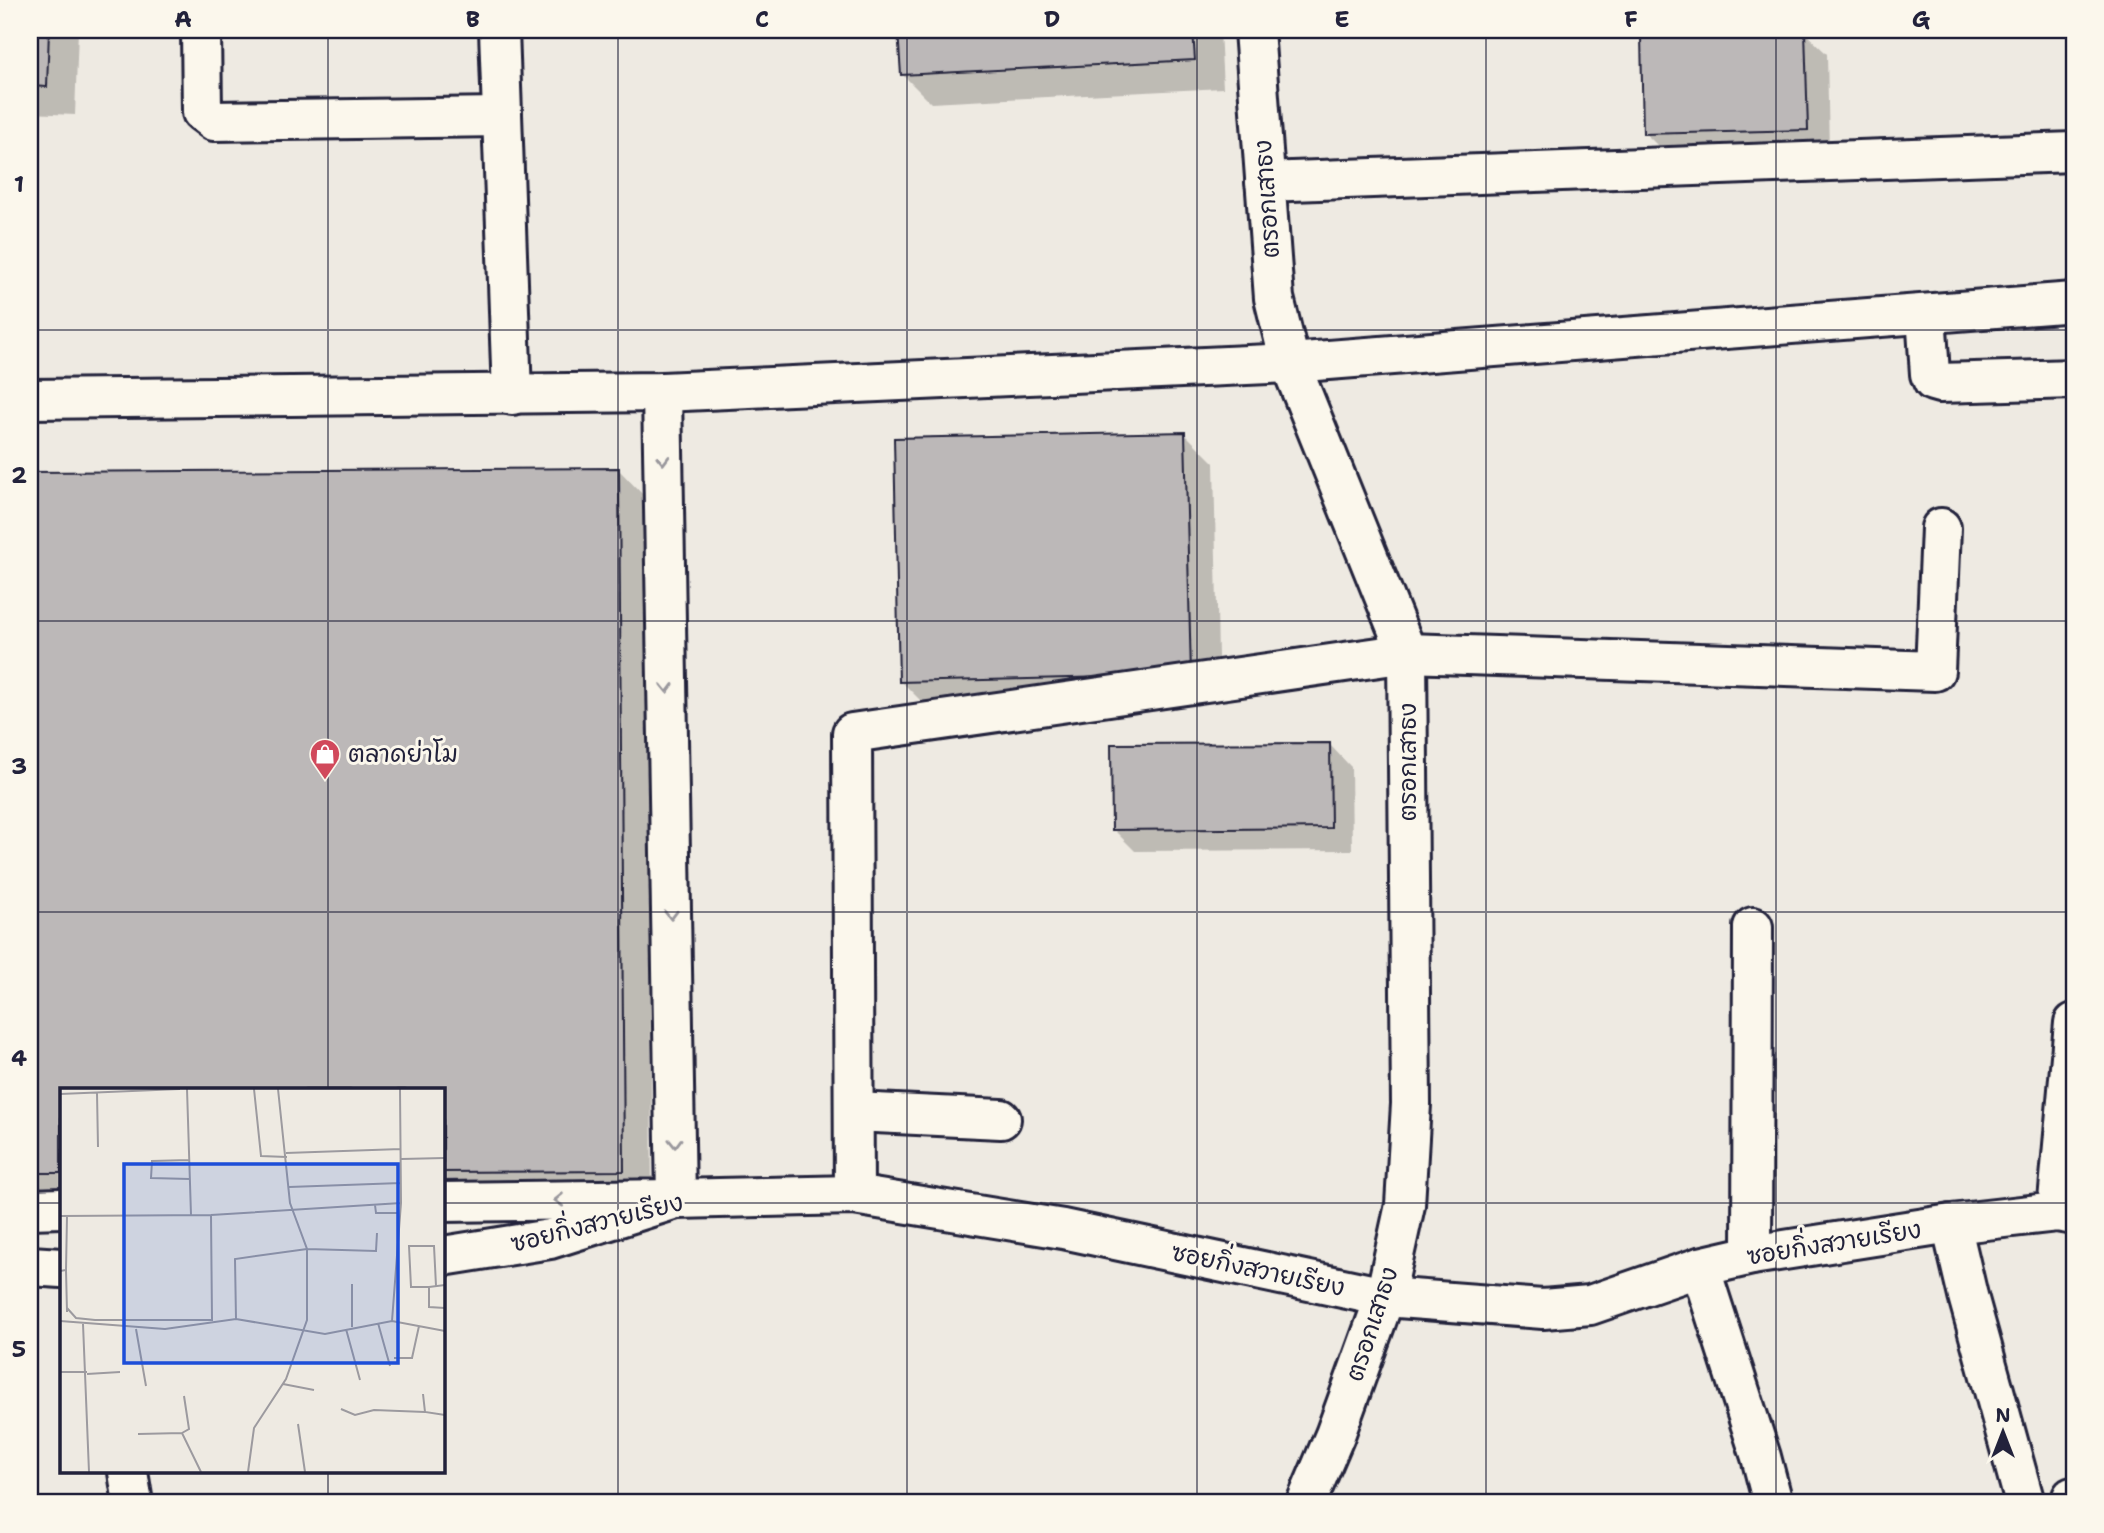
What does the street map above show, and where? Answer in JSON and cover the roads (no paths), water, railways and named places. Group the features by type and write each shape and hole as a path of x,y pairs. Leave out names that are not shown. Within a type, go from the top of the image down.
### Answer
{"street":[{"path":"201,30 202,112 214,121 502,117"},
{"path":"499,30 512,395"},
{"name":"ตรอกเสาธง","path":"1254,30 1274,298 1290,363 1407,653 1411,1104 1405,1205 1385,1297 1335,1435 1306,1503"},
{"path":"1265,182 2074,152"},
{"path":"30,399 662,392 1290,363 2074,302"},
{"path":"1926,314 1930,374 1933,381 2074,380"},
{"path":"444,1202 676,1199 662,392"},
{"path":"854,1195 852,733 1407,653 1935,671 1941,528"},
{"path":"1752,1255 1753,927"},
{"path":"2066,1214 2074,1023"},
{"path":"854,1111 1001,1119"},
{"name":"ซอยกิ่งสวายเรียง","path":"444,1256 550,1239 676,1199 854,1195 1063,1229 1385,1297 1543,1309 1590,1306 1700,1268 1752,1255 1951,1224 2066,1214"},
{"path":"30,1209 60,1208"},
{"path":"1951,1224 2025,1503"},
{"path":"30,1266 60,1268"},
{"path":"1700,1268 1773,1503"},
{"path":"128,1474 133,1503"}],"place":[{"name":"ตลาดย่าโม","path":"325,781"}]}
